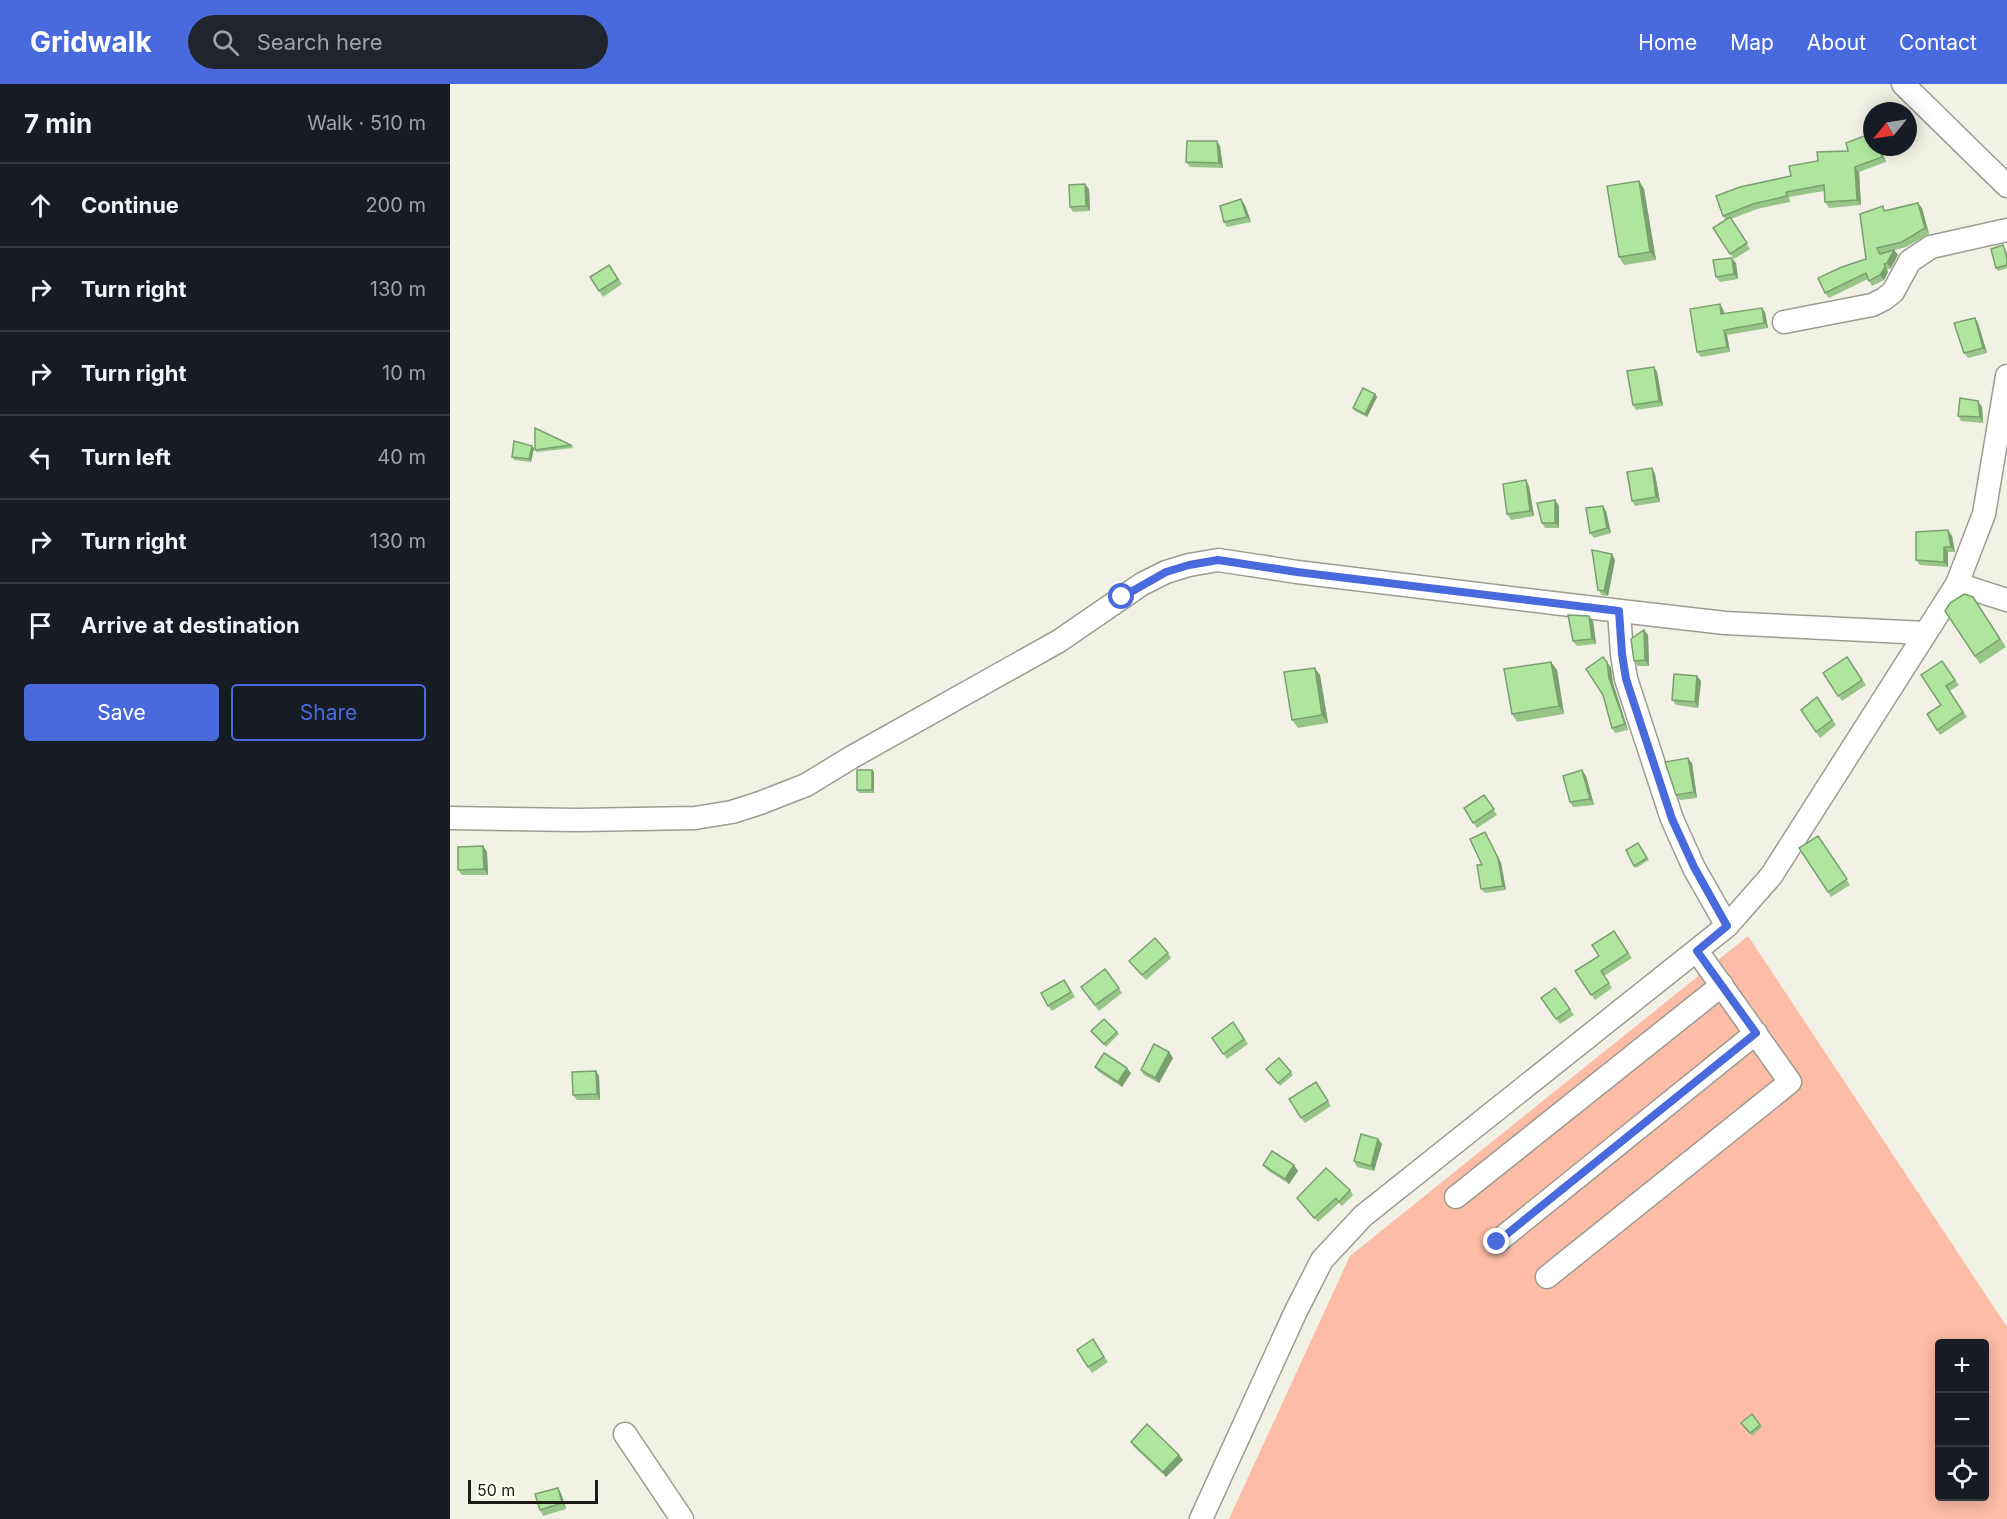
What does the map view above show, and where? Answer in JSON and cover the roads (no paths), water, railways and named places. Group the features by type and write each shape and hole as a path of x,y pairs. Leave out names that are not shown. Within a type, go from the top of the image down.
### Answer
{"street":[{"path":"1903,84 2007,186"},
{"path":"1784,322 1872,305 1893,292 1910,261 1931,246 2007,230"},
{"path":"1201,1519 1296,1311 1322,1260 1363,1216 1727,926 1771,876 1957,584 1984,514 2007,376"},
{"path":"450,818 578,820 695,818 732,812 760,803 806,785 1059,641 1142,584 1166,572 1218,560 1725,623 1925,633"},
{"path":"1957,584 2007,600"},
{"path":"1619,611 1626,679 1672,819 1694,867 1727,926"},
{"path":"1547,1277 1790,1082 1697,951"},
{"path":"1456,1197 1722,985"},
{"path":"1497,1242 1756,1033"},
{"path":"625,1434 682,1519"}]}
